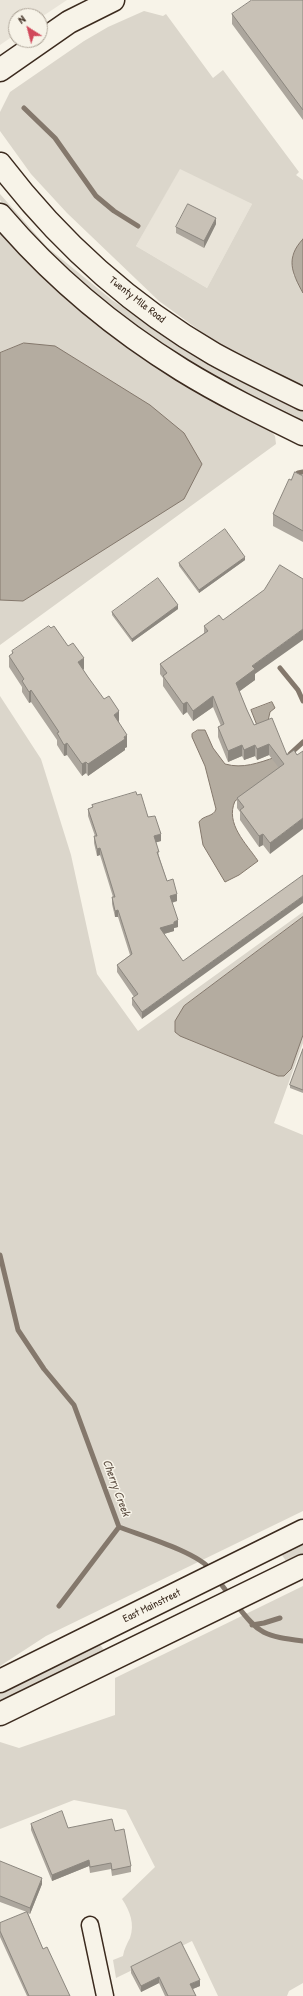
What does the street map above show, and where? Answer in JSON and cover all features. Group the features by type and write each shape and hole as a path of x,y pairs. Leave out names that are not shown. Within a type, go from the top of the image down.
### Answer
{"main road":[{"path":"0,70 69,22 113,0"},
{"name":"Twenty Mile Road","path":"0,164 31,202 63,237 137,302 214,354 303,399"},
{"path":"0,215 66,284 122,330 183,371 303,434"},
{"name":"East Mainstreet","path":"0,1681 303,1531"},
{"path":"0,1714 299,1569"}],"street":[{"path":"90,1925 105,1996"}],"shaded area":[{"path":"0,0 67,0 48,13 48,8 8,8 8,40 0,45"},
{"path":"144,11 163,16 166,14 213,78 223,70 299,172 296,175 303,180 303,239 292,256 293,274 303,293 303,387 246,359 207,336 159,301 67,213 31,174 0,131 0,112 10,92 84,41 108,27","holes":["180,169 252,204 207,288 136,246"]},
{"path":"180,168 252,204 207,288 136,246"},
{"path":"0,194 47,247 112,300 191,353 303,411 303,422 218,378 178,354 101,300 66,270 32,236 0,200"},
{"path":"0,232 45,278 97,323 124,343 180,380 270,430 275,436 276,444 0,645"},
{"path":"303,239 303,293 293,272 292,259 297,246"},
{"path":"24,343 55,346 150,405 184,433 202,464 184,499 23,601 0,600 0,353"},
{"path":"0,696 41,759 71,855 97,974 138,1031 303,912 303,1043 274,1123 303,1135 303,1511 46,1636 0,1666"},
{"path":"272,702 275,708 270,712 268,721 258,728 251,710"},
{"path":"198,730 205,730 213,748 225,764 244,766 276,757 282,767 235,801 233,818 238,833 258,861 239,875 225,882 203,845 199,822 203,818 215,812 216,809 205,766 192,737 192,734"},
{"path":"303,917 303,1035 291,1069 284,1076 278,1076 180,1036 175,1032 175,1021 184,1006"},
{"path":"303,1543 303,1554 287,1562 281,1554"},
{"path":"303,1586 303,1983 289,1991 287,1996 218,1996 192,1941 116,1978 113,1960 123,1956 132,1928 131,1918 122,1899 155,1867 126,1810 74,1800 0,1829 0,1742 19,1748 115,1715 115,1678"},
{"path":"99,1643 104,1650 0,1701 0,1690"}],"building":[{"path":"252,0 303,0 303,110 232,14"},
{"path":"188,204 216,218 204,241 176,227"},
{"path":"295,472 303,476 303,531 273,514 289,479 291,480"},
{"path":"225,529 245,557 199,590 179,563"},
{"path":"280,565 303,579 303,629 252,666 255,669 236,683 254,725 272,718 287,755 294,750 297,755 303,751 303,818 270,843 263,834 259,836 240,810 244,807 237,798 284,764 269,744 257,749 255,745 244,750 242,745 228,751 218,727 224,724 213,696 193,711 187,702 183,704 163,676 167,673 160,664 208,631 204,626 219,615 223,620 264,590"},
{"path":"158,578 178,605 132,639 112,612"},
{"path":"49,626 51,628 54,626 68,646 73,643 84,658 78,662 104,699 109,696 119,711 114,715 127,735 124,737 125,739 88,764 86,762 82,764 67,743 64,745 57,733 59,732 31,690 29,692 22,681 24,679 9,656 13,653 12,651"},
{"path":"136,792 137,795 141,794 148,817 155,816 161,834 154,836 159,852 157,852 167,881 173,879 177,894 170,896 178,920 174,922 174,924 160,928 183,961 303,875 303,896 142,1012 132,998 138,994 117,965 132,954 118,910 115,911 112,897 115,897 100,848 97,849 94,836 97,836 88,809 93,807 92,805"},
{"path":"303,1049 303,1090 290,1085"},
{"path":"62,1811 68,1828 112,1819 115,1831 124,1829 131,1866 112,1870 111,1863 90,1867 89,1860 52,1875 31,1824"},
{"path":"0,1861 42,1878 30,1908 0,1896"},
{"path":"27,1912 43,1949 47,1947 70,1996 29,1996 0,1931 0,1923"},
{"path":"181,1942 200,1980 190,1984 196,1996 168,1996 159,1977 141,1986 131,1967"}],"waterway":[{"path":"24,108 55,138 96,196 114,211 138,226"},
{"path":"298,473 303,472"},
{"path":"280,668 298,690 303,701"},
{"path":"290,754 303,742"},
{"name":"Cherry Creek","path":"0,1255 18,1330 44,1369 74,1405 119,1527 182,1551 204,1563 211,1570"},
{"path":"59,1606 119,1527"},
{"name":"Cherry Creek","path":"218,1580 230,1596"},
{"name":"Cherry Creek","path":"236,1604 251,1622 264,1632 271,1635 303,1641"},
{"path":"252,1625 280,1618"}]}
